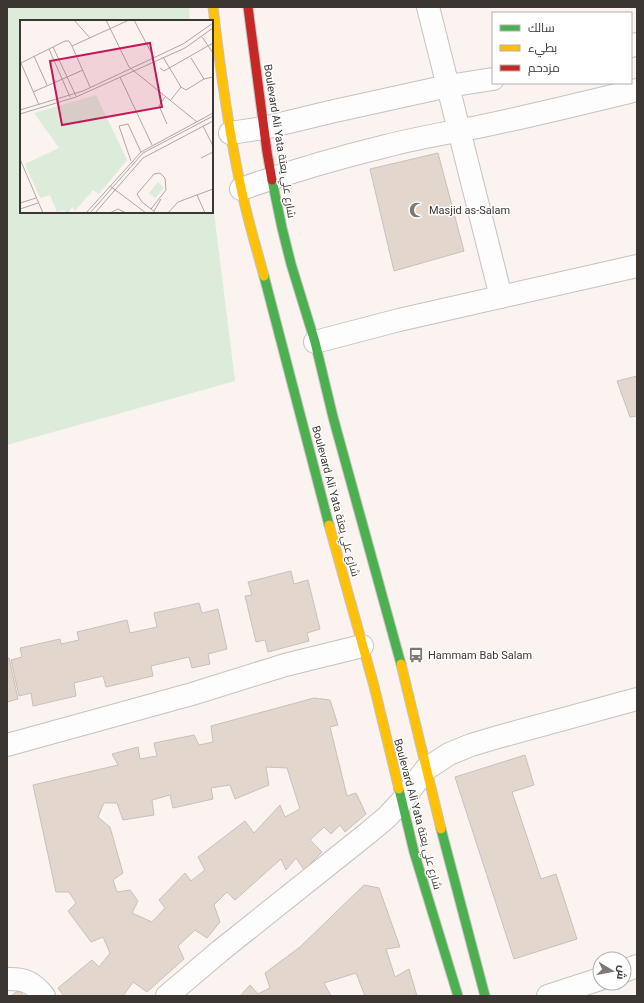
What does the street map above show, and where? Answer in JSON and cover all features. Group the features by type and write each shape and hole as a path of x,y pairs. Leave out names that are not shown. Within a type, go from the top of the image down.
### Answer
{"street":[{"name":"Boulevard Ali Yata شارع علي يعتة","path":"213,7 220,69 241,189 362,646 374,686 414,852 458,996"},
{"name":"Boulevard Ali Yata شارع علي يعتة","path":"248,7 264,128 282,228 291,264 315,342 333,417 404,675 426,769 485,996"},
{"path":"428,7 501,298"},
{"path":"230,133 264,128 448,86 492,79"},
{"path":"241,189 272,178 386,146 577,105 637,90"},
{"path":"315,342 399,320 637,266"},
{"path":"7,745 192,694 285,665 362,646"},
{"path":"167,996 220,951 387,817 401,802 426,769 449,754 471,745 637,699"},
{"path":"7,979 22,979 29,982 44,996"},
{"path":"548,996 592,982"}],"green space":[{"path":"7,7 189,7 190,20 20,20 20,213 213,213 213,205 235,381 7,445"}],"building":[{"name":"Masjid as-Salam","path":"438,153 464,251 394,271 370,169"},
{"path":"637,376 637,416 630,417 617,381"},
{"path":"291,571 294,584 308,580 320,629 307,633 309,641 268,652 265,640 256,642 245,596 252,595 248,582"},
{"path":"199,603 202,613 218,609 227,649 208,654 210,664 192,668 189,657 151,666 153,676 106,687 103,676 74,683 76,696 33,706 31,693 19,696 11,660 22,657 20,648 60,639 61,644 79,640 77,632 127,620 130,633 157,627 154,613"},
{"path":"9,658 18,699 7,702 7,659"},
{"path":"314,698 330,700 338,725 330,727 347,796 356,793 366,814 345,832 340,825 331,834 324,827 310,840 322,852 304,870 296,858 286,870 281,859 235,900 227,892 214,905 220,922 207,938 195,930 178,946 184,959 147,992 133,982 123,996 64,996 58,988 92,960 99,967 110,953 103,937 91,942 68,911 76,903 69,892 56,892 33,785 118,765 112,754 138,747 140,759 157,756 154,743 194,735 199,745 213,742 211,726","holes":["266,767 287,768 300,809 285,817 280,805 254,833 245,821 198,857 205,870 191,881 185,873 159,900 165,908 152,922 132,913 138,901 130,890 117,892 113,880 123,873 110,827 98,817 104,803 117,803 123,820 154,815 152,800 170,795 173,808 213,799 211,788 230,785 235,799 269,785"]},
{"path":"525,755 534,785 512,792 541,879 556,874 577,939 514,959 455,777"},
{"path":"364,885 379,888 400,947 386,949 395,977 409,969 417,996 365,996 356,973 324,983 331,996 240,996 250,985 258,994 270,988 265,973 300,947"},
{"path":"19,990 24,996 11,996"}],"traffic: fast":[{"path":"272,180 291,264 315,342 333,417 401,664"},
{"path":"264,276 329,525"},
{"path":"399,789 414,852 458,996"},
{"path":"441,829 485,996"}],"traffic: slow":[{"path":"213,7 218,53 236,165 246,210 264,276"},
{"path":"329,525 374,686 399,789"},
{"path":"401,664 441,829"}],"traffic: jam":[{"path":"248,7 272,180"}],"place":[{"name":"Masjid as-Salam","path":"417,210"},
{"name":"Hammam Bab Salam","path":"416,655"}]}
